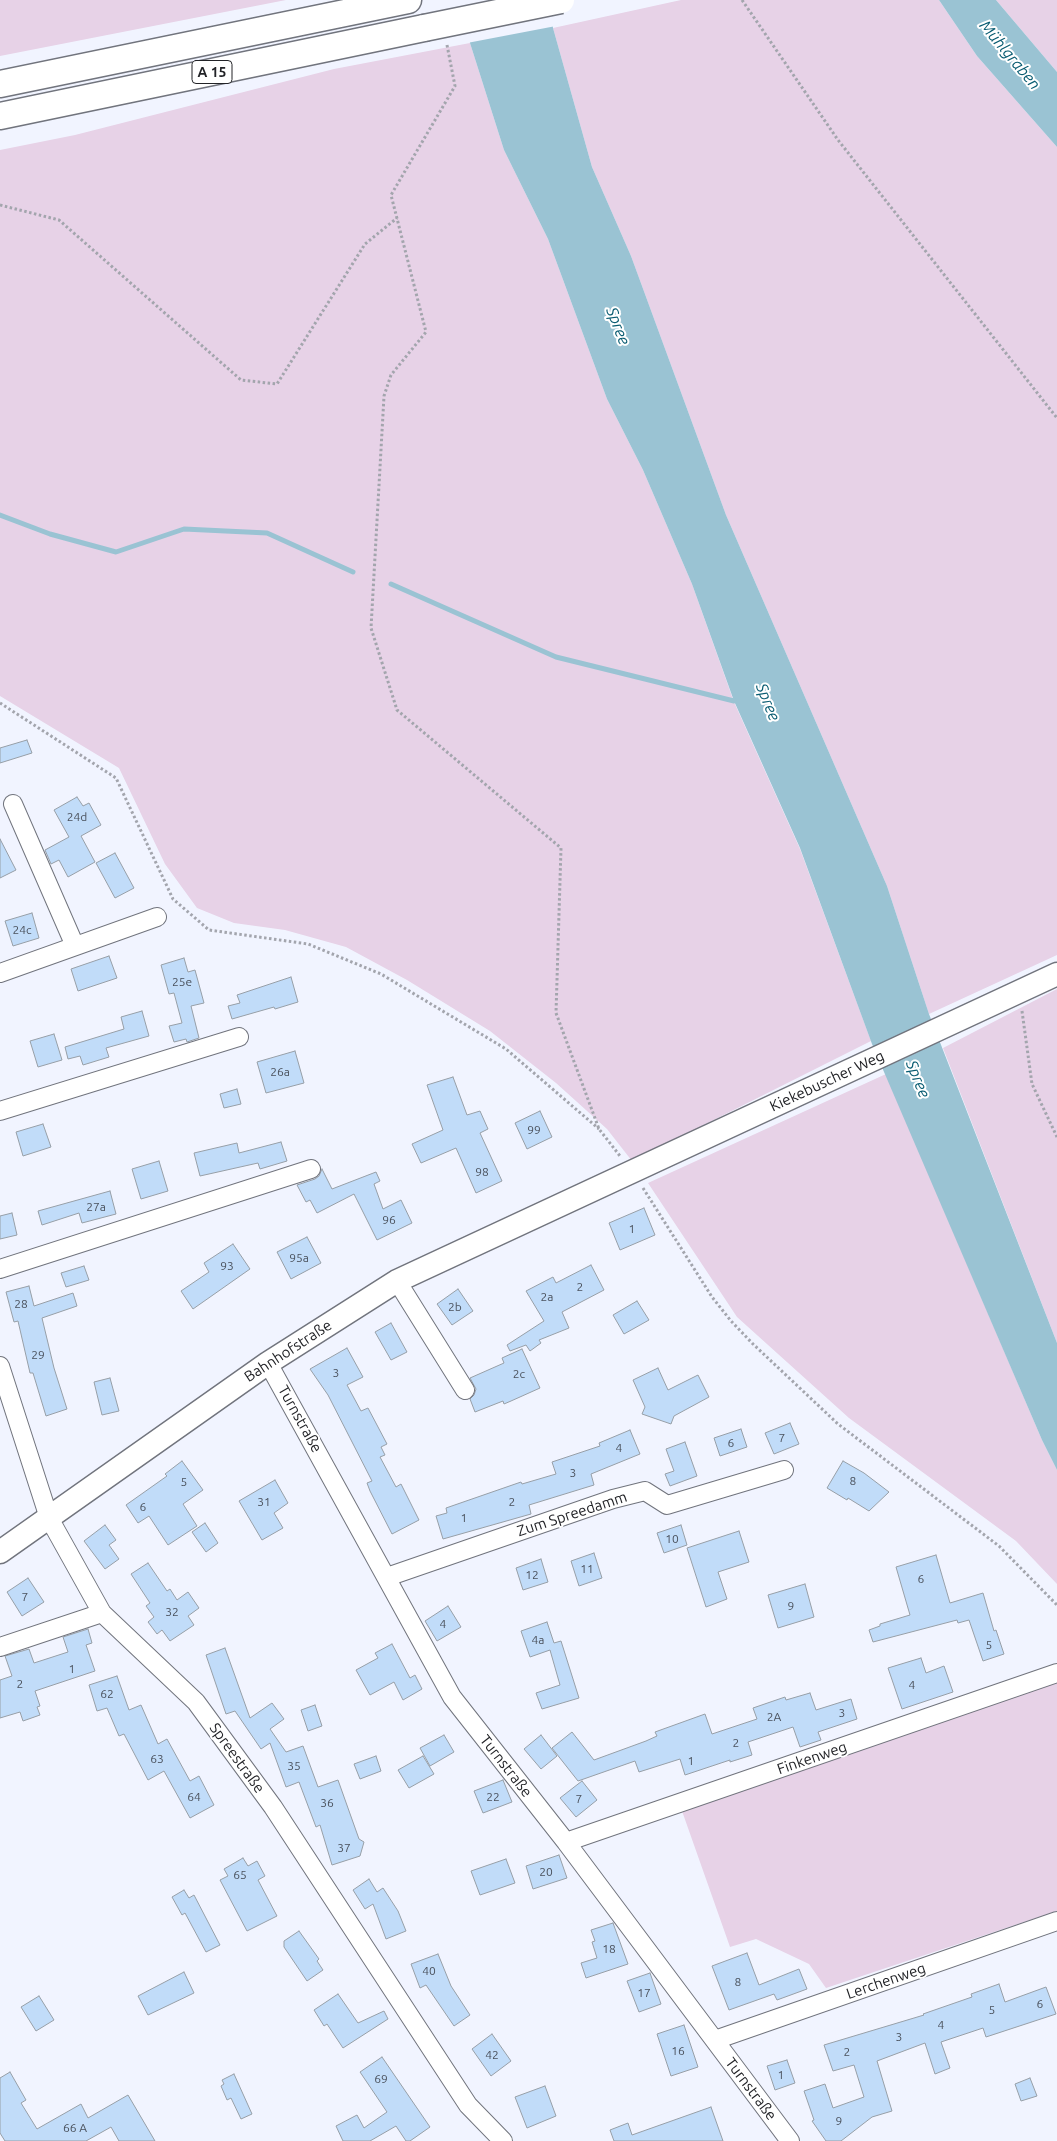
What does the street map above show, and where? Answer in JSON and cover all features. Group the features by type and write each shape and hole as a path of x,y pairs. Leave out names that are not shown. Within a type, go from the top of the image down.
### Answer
{"highway":[{"name":"A 15","path":"0,84 408,0"},
{"name":"A 15","path":"0,116 435,33 561,0"}],"main road":[{"name":"Kiekebuscher Weg","path":"598,1188 1057,974"},
{"name":"Bahnhofstraße","path":"0,1552 268,1363 397,1281 598,1188"}],"street":[{"path":"13,804 75,946"},
{"path":"0,973 157,917"},
{"path":"0,1111 239,1037"},
{"path":"0,1269 311,1169"},
{"path":"397,1281 465,1390"},
{"name":"Turnstraße","path":"268,1363 452,1698 566,1842 790,2141"},
{"name":"Spreestraße","path":"0,1366 49,1518 102,1613 196,1702 273,1807 468,2105 503,2141"},
{"name":"Zum Spreedamm","path":"387,1577 613,1499 645,1491 667,1505 784,1470"},
{"path":"0,1647 102,1613"},
{"name":"Finkenweg","path":"566,1842 1057,1673"},
{"name":"Lerchenweg","path":"715,2040 1057,1921"}],"path":[{"path":"742,0 838,140 1057,418"},
{"path":"435,33 455,86 390,195 426,332 391,375 384,396 371,628 397,710 561,848 556,1013 600,1129"},
{"path":"0,205 59,220 241,380 276,384 365,244 397,218"},
{"path":"0,703 116,778 173,900 209,930 308,944 381,974 506,1049 600,1129 633,1172 712,1297 753,1344 838,1424 999,1546 1057,1605"},
{"path":"1020,991 1032,1084 1057,1137"}],"shaded area":[{"path":"0,0 286,0 0,56"},
{"path":"681,0 939,0 977,56 1057,147 1057,955 929,1014 887,886 726,515 631,256 592,167 553,28"},
{"path":"996,0 1057,0 1057,72"},
{"path":"470,43 504,150 548,239 607,399 643,470 692,584 734,702 800,849 871,1041 632,1161 607,1129 556,1083 490,1031 407,980 346,947 285,930 234,923 197,908 165,864 119,768 0,696 0,150 75,135 334,69"},
{"path":"1057,989 1057,1343 943,1048"},
{"path":"886,1074 1042,1440 1057,1470 1057,1584 1016,1541 849,1418 737,1317 648,1183"},
{"path":"1057,1681 1057,1911 826,1988 809,1964 756,1939 730,1947 682,1811"}],"water":[{"name":"Spree","path":"461,0 549,0 553,28 592,167 631,256 726,515 887,886 929,1014 1057,1343 1057,1470 1042,1440 872,1044 800,848 734,701 692,584 643,470 607,399 548,239 504,150 470,43"},
{"name":"Mühlgraben","path":"939,0 996,0 1057,72 1057,147 977,56"}],"pier":[{"path":"459,0 552,0 556,26 467,43"}],"building":[{"path":"27,740 32,753 0,763 0,748"},
{"path":"77,797 83,806 89,803 101,825 81,836 95,862 68,877 59,860 51,864 45,850 69,837 54,810"},
{"path":"0,839 16,870 0,878"},
{"path":"115,853 134,888 115,898 96,863"},
{"path":"32,913 39,938 13,946 5,921"},
{"path":"109,956 117,978 78,991 71,969"},
{"path":"184,958 188,972 195,970 204,1003 191,1006 199,1038 187,1042 186,1039 174,1042 169,1026 182,1023 174,993 169,994 161,965"},
{"path":"291,977 298,1002 232,1019 228,1006 240,1003 237,995"},
{"path":"142,1011 149,1036 106,1048 109,1057 83,1065 80,1056 68,1059 65,1047 124,1029 121,1017"},
{"path":"54,1034 62,1060 38,1067 30,1041"},
{"path":"295,1051 304,1083 266,1093 257,1062"},
{"path":"453,1077 467,1115 480,1111 488,1129 480,1133 502,1181 476,1193 456,1148 421,1163 412,1144 443,1130 427,1085"},
{"path":"237,1089 241,1104 224,1108 220,1094"},
{"path":"540,1111 552,1137 527,1149 515,1123"},
{"path":"43,1124 51,1147 23,1156 16,1132"},
{"path":"281,1142 287,1161 260,1169 258,1163 200,1176 194,1153 237,1143 239,1153"},
{"path":"159,1161 168,1191 141,1199 132,1169"},
{"path":"322,1169 332,1189 376,1172 380,1181 374,1184 383,1209 401,1200 412,1223 377,1240 354,1194 317,1213 310,1200 306,1202 297,1185 315,1179 319,1176"},
{"path":"110,1191 116,1214 82,1223 79,1213 42,1225 38,1211"},
{"path":"644,1208 655,1235 620,1250 609,1223"},
{"path":"12,1213 17,1235 0,1239 0,1216"},
{"path":"307,1237 321,1263 291,1279 277,1252"},
{"path":"233,1244 250,1269 193,1309 181,1291 209,1272 204,1263"},
{"path":"591,1265 604,1290 562,1312 569,1328 539,1340 541,1343 530,1351 526,1345 510,1351 507,1345 544,1321 526,1291 553,1277 556,1283"},
{"path":"84,1266 89,1280 66,1287 61,1273"},
{"path":"29,1286 34,1306 73,1293 77,1306 42,1318 54,1368 67,1409 46,1416 33,1373 30,1373 18,1321 14,1322 6,1292"},
{"path":"458,1289 473,1311 452,1325 437,1304"},
{"path":"637,1301 649,1320 624,1334 613,1315"},
{"path":"391,1323 407,1352 391,1360 375,1332"},
{"path":"347,1348 363,1377 347,1385 361,1411 368,1408 387,1444 381,1447 385,1455 380,1457 396,1487 401,1484 419,1520 392,1534 370,1491 367,1483 372,1481 328,1395 310,1369"},
{"path":"522,1349 540,1388 504,1404 503,1401 475,1412 470,1399 476,1389 470,1378 504,1363 502,1358"},
{"path":"658,1368 668,1390 698,1375 709,1397 674,1416 671,1424 642,1414 645,1407 633,1380"},
{"path":"110,1378 119,1411 102,1415 94,1382"},
{"path":"790,1423 799,1444 774,1454 765,1433"},
{"path":"741,1429 747,1447 720,1456 714,1438"},
{"path":"630,1430 640,1454 591,1474 594,1485 529,1505 531,1514 443,1539 436,1516 447,1513 446,1508 521,1482 522,1484 556,1474 552,1462 600,1446 599,1443"},
{"path":"685,1442 697,1476 670,1486 665,1474 674,1471 666,1449"},
{"path":"182,1461 203,1490 183,1504 197,1526 168,1545 149,1516 138,1523 126,1505 167,1476 165,1474"},
{"path":"843,1461 864,1473 889,1492 869,1511 827,1488"},
{"path":"275,1480 288,1503 274,1513 283,1528 262,1540 239,1501"},
{"path":"205,1523 218,1543 206,1552 192,1532"},
{"path":"105,1525 116,1540 109,1545 119,1559 105,1569 84,1541"},
{"path":"681,1525 687,1545 664,1553 657,1533"},
{"path":"739,1531 749,1562 718,1572 727,1599 706,1607 687,1548"},
{"path":"594,1553 602,1578 579,1586 571,1561"},
{"path":"936,1555 950,1603 983,1593 994,1631 996,1630 1004,1654 983,1661 969,1620 958,1623 957,1620 873,1642 869,1630 880,1626 880,1624 910,1615 896,1567"},
{"path":"541,1559 548,1582 523,1590 516,1568"},
{"path":"148,1563 167,1591 170,1589 177,1600 188,1592 199,1608 188,1616 194,1625 170,1641 162,1630 157,1634 148,1622 154,1617 146,1606 150,1603 131,1574"},
{"path":"28,1578 44,1602 22,1616 7,1592"},
{"path":"805,1584 814,1617 778,1628 768,1595"},
{"path":"448,1606 461,1627 437,1641 425,1621"},
{"path":"547,1622 554,1643 561,1641 579,1698 542,1709 536,1693 560,1685 550,1650 530,1657 521,1631"},
{"path":"88,1629 92,1643 86,1645 95,1671 35,1691 40,1706 37,1707 40,1715 23,1721 20,1712 0,1718 0,1680 12,1676 5,1656 29,1649 34,1663 68,1652 63,1637"},
{"path":"392,1644 410,1678 415,1675 422,1689 403,1700 394,1682 370,1695 356,1670 378,1658 375,1653"},
{"path":"225,1648 250,1718 272,1703 284,1719 270,1729 286,1752 303,1746 318,1787 338,1780 359,1839 364,1842 360,1856 332,1865 320,1825 316,1827 299,1782 286,1787 270,1743 261,1749 235,1711 226,1714 206,1655"},
{"path":"921,1658 926,1673 944,1666 953,1692 902,1709 888,1668"},
{"path":"117,1676 129,1710 141,1705 158,1744 167,1739 190,1781 199,1776 214,1805 190,1818 164,1771 148,1780 124,1734 119,1736 107,1708 97,1711 89,1685"},
{"path":"810,1693 816,1710 851,1699 857,1719 818,1732 821,1740 800,1747 793,1727 748,1742 752,1755 730,1762 730,1760 685,1775 680,1759 639,1772 635,1761 578,1781 552,1748 572,1732 594,1760 657,1736 655,1732 705,1714 712,1734 757,1719 753,1708 785,1697 786,1700"},
{"path":"315,1705 322,1726 308,1731 301,1710"},
{"path":"444,1735 454,1752 430,1766 420,1748"},
{"path":"541,1735 557,1756 541,1769 524,1749"},
{"path":"376,1756 381,1771 360,1779 354,1764"},
{"path":"423,1756 434,1774 409,1788 398,1770"},
{"path":"503,1780 512,1802 483,1813 474,1791"},
{"path":"582,1781 597,1800 576,1817 560,1798"},
{"path":"559,1855 567,1878 533,1889 526,1866"},
{"path":"243,1858 248,1866 257,1861 265,1876 258,1880 277,1916 247,1931 220,1880 228,1876 224,1869"},
{"path":"506,1859 515,1883 480,1895 471,1871"},
{"path":"369,1879 377,1892 383,1888 398,1911 406,1931 386,1939 373,1904 365,1909 353,1890"},
{"path":"184,1890 189,1898 194,1895 220,1945 206,1952 185,1913 182,1915 172,1897"},
{"path":"613,1923 628,1964 586,1978 581,1963 597,1958 592,1942 595,1941 591,1930"},
{"path":"299,1931 319,1959 317,1961 323,1970 307,1981 284,1947 284,1941"},
{"path":"747,1953 759,1985 799,1969 807,1989 777,2000 774,1994 729,2010 712,1966"},
{"path":"438,1954 451,1986 470,2015 454,2026 426,1985 420,1988 411,1964"},
{"path":"184,1972 194,1993 148,2015 138,1996"},
{"path":"650,1973 661,2004 639,2012 627,1981"},
{"path":"999,1984 1005,2002 1046,1987 1056,2014 986,2037 983,2028 941,2042 950,2068 935,2074 925,2043 877,2061 892,2111 872,2117 841,2141 826,2141 812,2121 814,2120 804,2091 825,2084 833,2108 864,2097 854,2065 833,2071 824,2045 924,2015 972,1997 971,1994"},
{"path":"338,1994 358,2023 384,2011 388,2019 343,2048 327,2024 324,2026 314,2010"},
{"path":"39,1996 54,2020 36,2031 21,2007"},
{"path":"684,2025 698,2067 671,2076 657,2034"},
{"path":"492,2034 511,2061 491,2076 472,2049"},
{"path":"382,2057 430,2127 410,2141 406,2141 396,2126 370,2141 343,2141 336,2126 357,2115 364,2128 387,2112 360,2072"},
{"path":"787,2060 795,2083 775,2090 767,2066"},
{"path":"10,2072 26,2100 21,2103 37,2129 81,2104 88,2118 128,2095 155,2141 119,2141 111,2127 86,2141 5,2141 0,2133 0,2078"},
{"path":"234,2074 252,2114 241,2119 231,2098 227,2100 221,2086 224,2084 222,2080"},
{"path":"1030,2078 1037,2096 1021,2101 1015,2084"},
{"path":"545,2086 556,2116 527,2128 515,2097"},
{"path":"711,2107 723,2141 614,2141 610,2130 628,2123 632,2135"}],"waterway":[{"path":"0,515 50,534 116,552 184,529 267,533 353,572"},
{"path":"391,584 556,657 734,701"}]}
